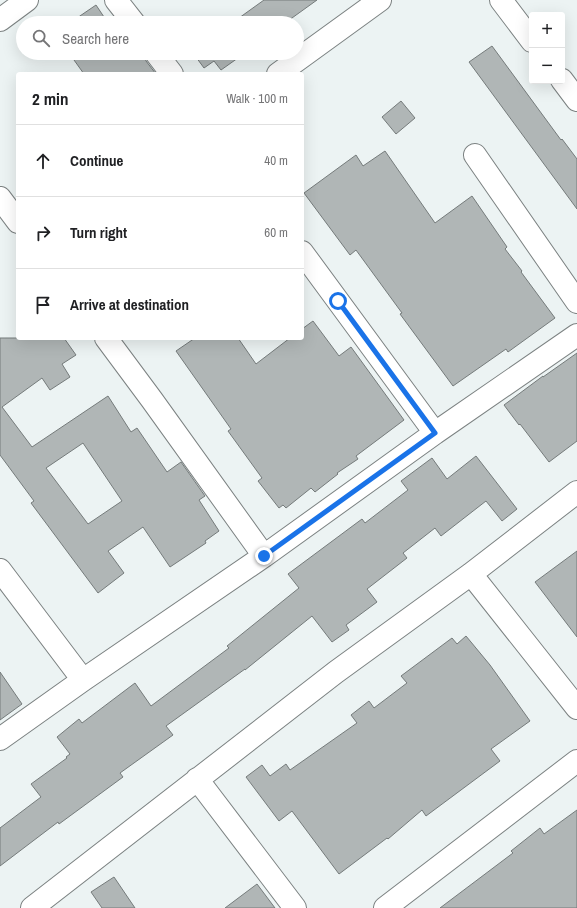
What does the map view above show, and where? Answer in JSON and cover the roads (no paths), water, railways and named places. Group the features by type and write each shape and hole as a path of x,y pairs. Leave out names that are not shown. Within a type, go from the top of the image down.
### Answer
{"street":[{"path":"0,20 27,0"},
{"path":"116,0 129,16"},
{"path":"304,55 380,0"},
{"path":"501,0 529,37"},
{"path":"161,60 170,72"},
{"path":"281,72 297,60"},
{"path":"565,84 577,100"},
{"path":"475,155 577,302"},
{"path":"0,198 16,219"},
{"path":"304,255 435,433"},
{"path":"0,739 83,680 264,556 435,433 577,335"},
{"path":"107,340 264,556"},
{"path":"32,908 336,672 471,574 577,492"},
{"path":"0,570 83,680"},
{"path":"471,574 577,708"},
{"path":"385,908 577,761"},
{"path":"197,779 295,908"}]}
